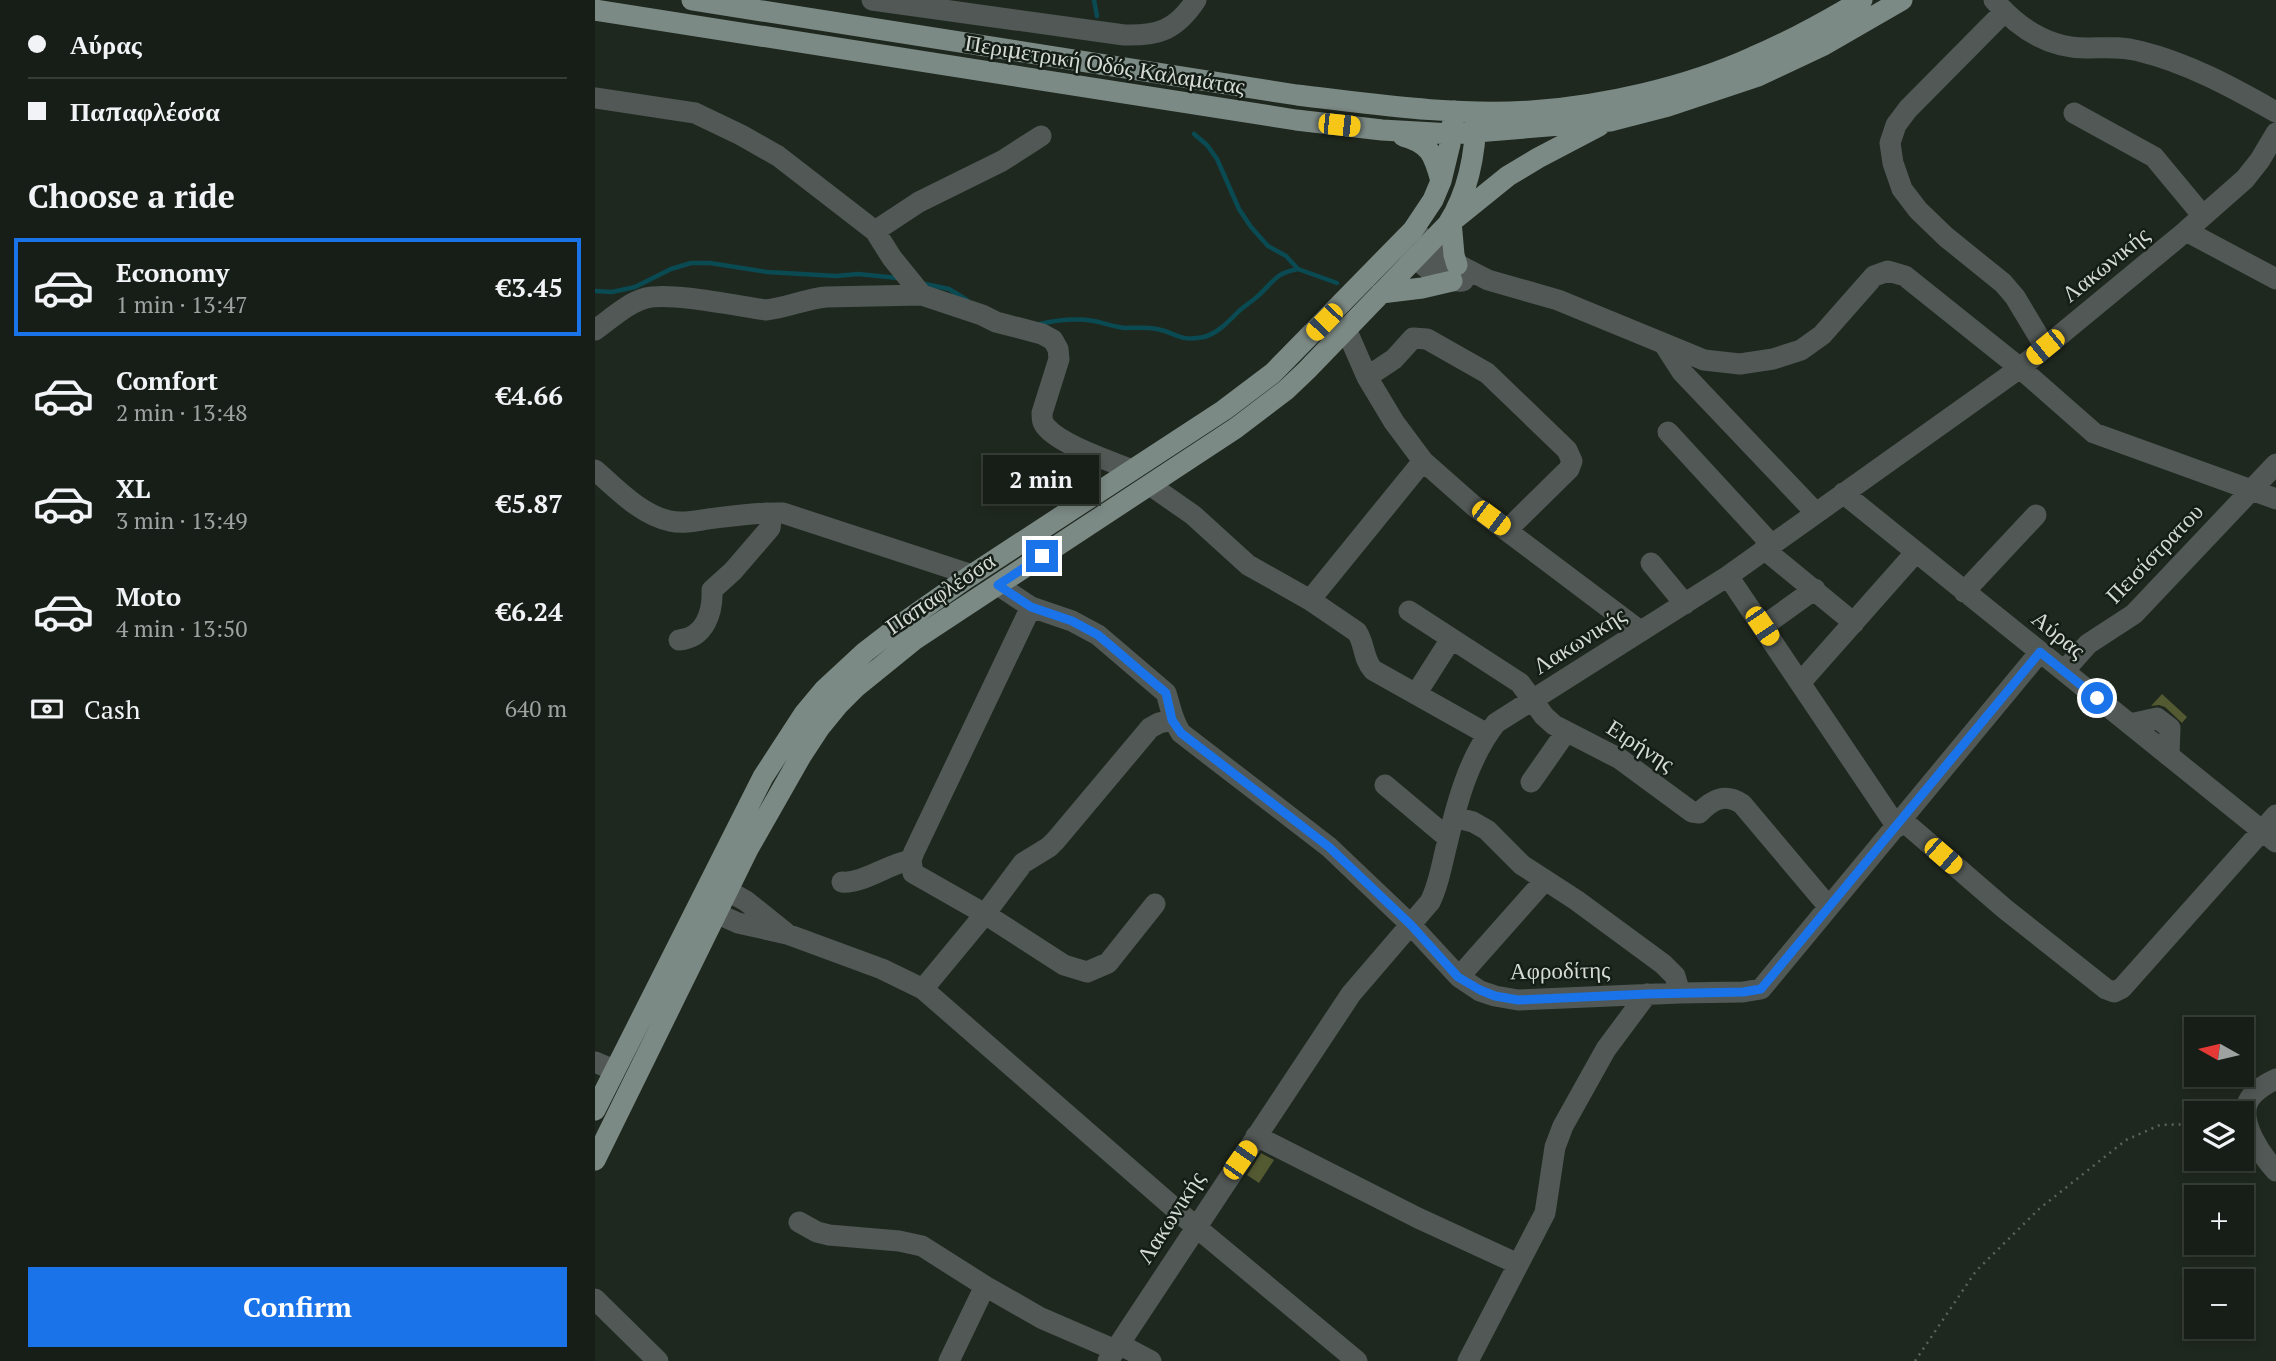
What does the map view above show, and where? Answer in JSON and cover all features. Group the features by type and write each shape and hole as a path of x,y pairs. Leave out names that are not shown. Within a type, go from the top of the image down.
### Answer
{"main road":[{"name":"Περιμετρική Οδός Καλαμάτας","path":"692,0 1297,95 1454,111 1476,123"},
{"path":"1476,123 1665,88 1752,58 1862,0"},
{"path":"1381,293 1422,288 1455,273 1450,223 1508,176 1538,158 1610,121 1668,106 1758,76 1824,45 1902,0"},
{"name":"Περιμετρική Οδός Καλαμάτας","path":"595,10 1192,105 1383,130 1452,134 1476,123 1610,121"},
{"name":"Παπαφλέσσα","path":"595,1110 604,1066 707,910 729,891 781,787 820,727 838,705 914,640 1236,428 1307,370 1381,293 1414,244 1441,181 1452,134 1454,111"},
{"name":"Παπαφλέσσα","path":"595,1160 707,910 709,881 763,777 804,714 824,690 865,652 900,625 1224,410 1273,373 1414,244 1450,223 1465,190 1476,123"},
{"path":"1383,130 1425,144 1436,162 1441,181"}],"street":[{"path":"872,0 1147,36 1165,31 1180,20 1196,0"},
{"path":"2045,347 2015,297 2003,283 1946,237 1918,210 1902,189 1893,163 1890,143 1896,125 1908,109 1999,6 2025,30 2063,47 2119,47 2153,55 2204,73 2276,112"},
{"path":"595,98 695,113 778,156 875,231 892,258 922,295"},
{"path":"2074,113 2154,158 2203,216"},
{"name":"Λακωνικής","path":"1114,1352 1351,994 1433,896 1471,765 1487,734 1500,720 1728,576 2020,368 2245,179 2276,133"},
{"path":"875,231 919,202 1002,161 1041,136"},
{"path":"2186,231 2276,279"},
{"path":"1414,244 1455,273 1558,300 1704,360 1740,364 1773,359 1801,350 1822,335 1874,276 1888,271 1905,276 2020,368 2094,433 2276,499"},
{"path":"595,330 628,305 645,298 663,296 766,310 825,297 922,295 996,322 1042,334 1053,340 1059,359 1042,413 1042,421 1048,430 1062,440 1132,470"},
{"path":"1346,329 1367,377 1394,422 1423,461 1451,487 1640,631"},
{"path":"1367,377 1394,359 1413,338 1427,339 1487,373 1567,450 1573,461 1569,470 1507,530"},
{"path":"1664,344 1682,372 1816,513"},
{"path":"1668,432 1768,546 1854,623"},
{"path":"1310,600 1423,461"},
{"name":"Πεισίστρατου","path":"2064,671 2092,640 2134,614 2276,464"},
{"path":"595,470 635,503 653,515 671,522 767,513 796,516 972,575"},
{"path":"1150,485 1193,516 1248,565 1310,600 1359,634 1367,662 1373,670 1487,734"},
{"name":"Αύρας","path":"1843,494 2269,836"},
{"path":"679,640 688,639 706,624 713,601 712,590 733,571 770,528 771,521 767,513"},
{"path":"1964,592 2036,515"},
{"path":"1800,683 1916,552"},
{"path":"1651,564 1685,604"},
{"path":"1728,576 1900,824 2106,989 2114,992 2122,988 2269,836 2276,815"},
{"name":"Αφροδίτης","path":"998,585 1031,607 1072,621 1098,635 1166,693 1172,720 1181,733 1329,847 1411,925 1458,977 1489,994 1518,1000 1743,992 1761,989 2040,652"},
{"path":"1762,626 1815,589"},
{"path":"1031,607 915,848 911,860 913,871 1063,965 1087,972 1108,963 1155,904"},
{"name":"Ειρήνης","path":"1409,611 1517,680 1546,719 1620,759 1695,814 1717,799 1731,799 1748,808 1828,906"},
{"path":"1416,694 1451,639"},
{"path":"923,989 1023,863 1049,848 1150,728 1172,720"},
{"path":"1531,782 1566,732"},
{"path":"1385,785 1448,838"},
{"path":"1454,817 1473,822 1486,830 1522,865 1595,913 1671,971 1680,993"},
{"path":"842,882 857,881 892,865 911,860"},
{"path":"1458,977 1545,880"},
{"path":"709,881 763,913 787,934"},
{"path":"707,910 760,929 787,934 882,969 923,989 1196,1227 1357,1361"},
{"path":"1468,1361 1545,1213 1555,1147 1563,1126 1607,1049 1647,994"},
{"path":"2276,1079 2252,1096 2246,1112 2254,1142 2276,1171"},
{"path":"1255,1137 1518,1264"},
{"path":"799,1222 829,1235 899,1241 922,1246 1041,1318 1114,1352 1151,1361"},
{"path":"949,1361 985,1286"},
{"path":"595,1299 658,1361"}],"path":[{"path":"1915,1361 1976,1271 2039,1209 2126,1140 2160,1125 2184,1124"}],"building":[{"path":"2162,694 2187,717 2182,723 2165,707 2151,706"},
{"path":"1261,1153 1274,1160 1259,1183 1247,1175"}],"waterway":[{"path":"1094,0 1097,16"},
{"path":"1194,134 1207,145 1217,159 1239,209 1268,246 1286,256 1298,269 1337,283"},
{"path":"595,291 612,292 635,287 671,269 691,263 710,263 767,272 836,276 858,274 898,278"},
{"path":"1040,324 1087,320 1121,327 1157,329 1183,338 1204,337 1223,327 1280,275 1298,269"},
{"path":"920,283 949,289 967,300"}],"route":[{"path":"1042,556 998,585 1031,607 1072,621 1098,635 1166,693 1172,720 1181,733 1329,847 1411,925 1458,977 1489,994 1518,1000 1751,992 1761,989 2040,652 2097,698"}]}
